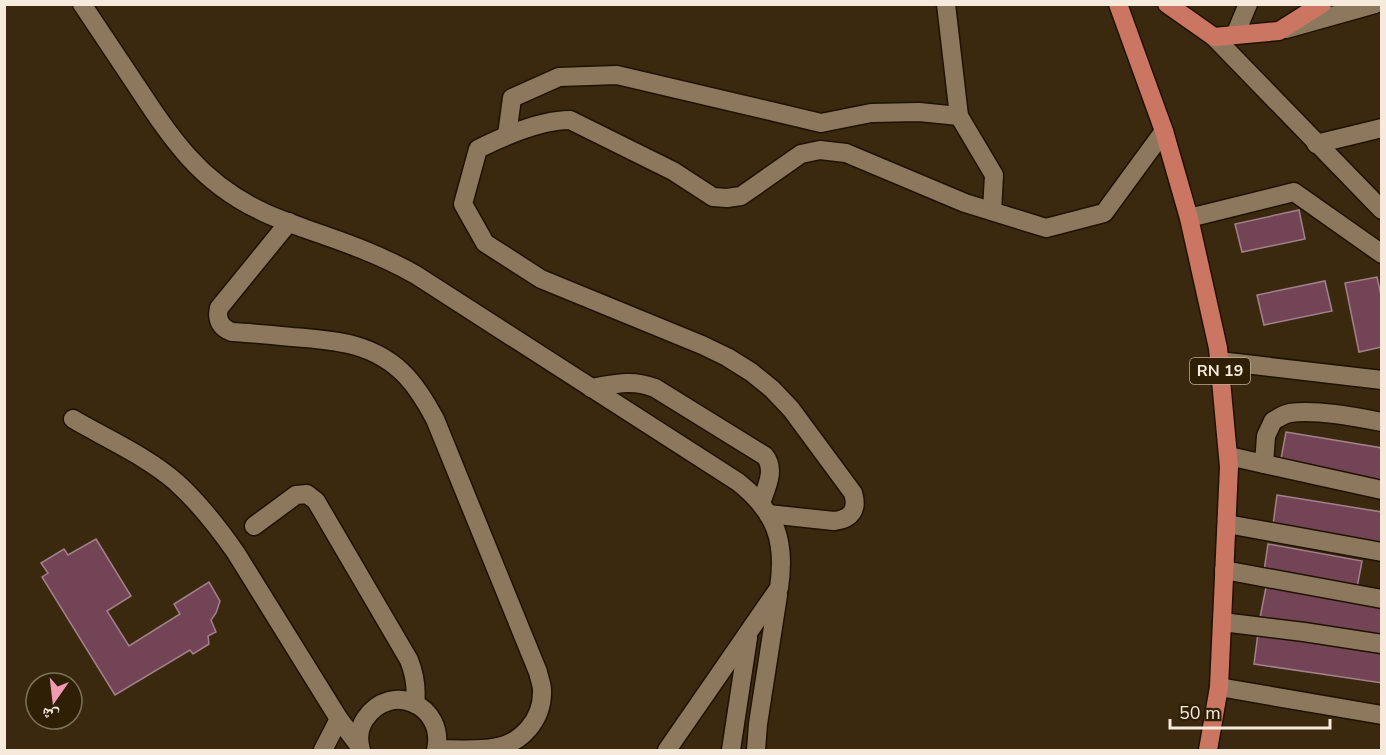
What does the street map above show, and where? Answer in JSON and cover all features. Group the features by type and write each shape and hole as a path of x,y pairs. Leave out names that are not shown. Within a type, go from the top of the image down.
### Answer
{"main road":[{"name":"RN 19","path":"1118,4 1164,131 1189,218 1220,361 1230,467 1219,687 1208,750"},
{"path":"1167,4 1214,37 1279,31 1322,4"}],"street":[{"path":"82,4 166,130 185,154 232,195 260,211 374,254 416,275 738,482 765,508 777,531 782,569 756,750"},
{"path":"946,4 959,116 994,175 992,211"},
{"path":"1235,35 1248,4"},
{"path":"1279,31 1375,4"},
{"path":"1214,37 1382,210"},
{"path":"507,135 512,98 560,77 617,75 822,123 871,113 919,112 959,116"},
{"path":"765,508 834,521 850,516 855,501 853,493 791,410 772,389 751,372 702,345 541,279 485,243 463,204 478,149 507,135 558,120 570,120 673,171 713,197 727,198 741,196 801,154 820,150 846,153 965,203 1046,228 1104,213 1164,131"},
{"path":"820,150 822,123"},
{"path":"1316,144 1382,128"},
{"path":"1189,218 1294,192 1382,254"},
{"path":"289,222 219,308 218,321 226,330 232,332 336,340 361,347 385,359 406,375 423,396 435,419 538,672 542,688 541,705 535,722 524,735 509,744 493,748 436,750 438,735 434,722 426,711 416,704 403,700 391,700 379,704 369,712 362,723 359,735 360,749"},
{"path":"1220,361 1382,380"},
{"path":"591,388 626,382 645,384 765,456 770,464 765,508"},
{"path":"1263,464 1266,436 1273,421 1288,413 1354,417 1382,422"},
{"path":"73,419 150,463 198,503 236,553 360,749"},
{"path":"1229,456 1382,490"},
{"path":"254,526 296,495 307,494 316,501 410,660 416,687 416,704"},
{"path":"1227,524 1382,552"},
{"path":"1224,570 1382,599"},
{"path":"667,750 779,588"},
{"path":"1222,622 1382,645"},
{"path":"731,750 748,633"},
{"path":"1219,687 1382,715"},
{"path":"323,750 339,719"}],"building":[{"path":"1299,210 1305,239 1242,252 1235,224"},
{"path":"1377,277 1382,300 1382,347 1359,352 1345,283"},
{"path":"1325,281 1332,311 1264,325 1257,295"},
{"path":"1286,432 1382,448 1382,480 1280,464"},
{"path":"1277,495 1382,512 1382,543 1273,525"},
{"path":"96,539 131,596 107,611 129,646 180,614 174,604 209,582 220,601 211,620 216,632 208,636 209,644 193,654 190,650 115,695 42,577 48,573 41,563 64,549 68,555"},
{"path":"1268,544 1362,561 1357,588 1264,571"},
{"path":"1266,587 1382,608 1382,640 1260,618"},
{"path":"1258,633 1382,652 1382,683 1254,664"}]}
